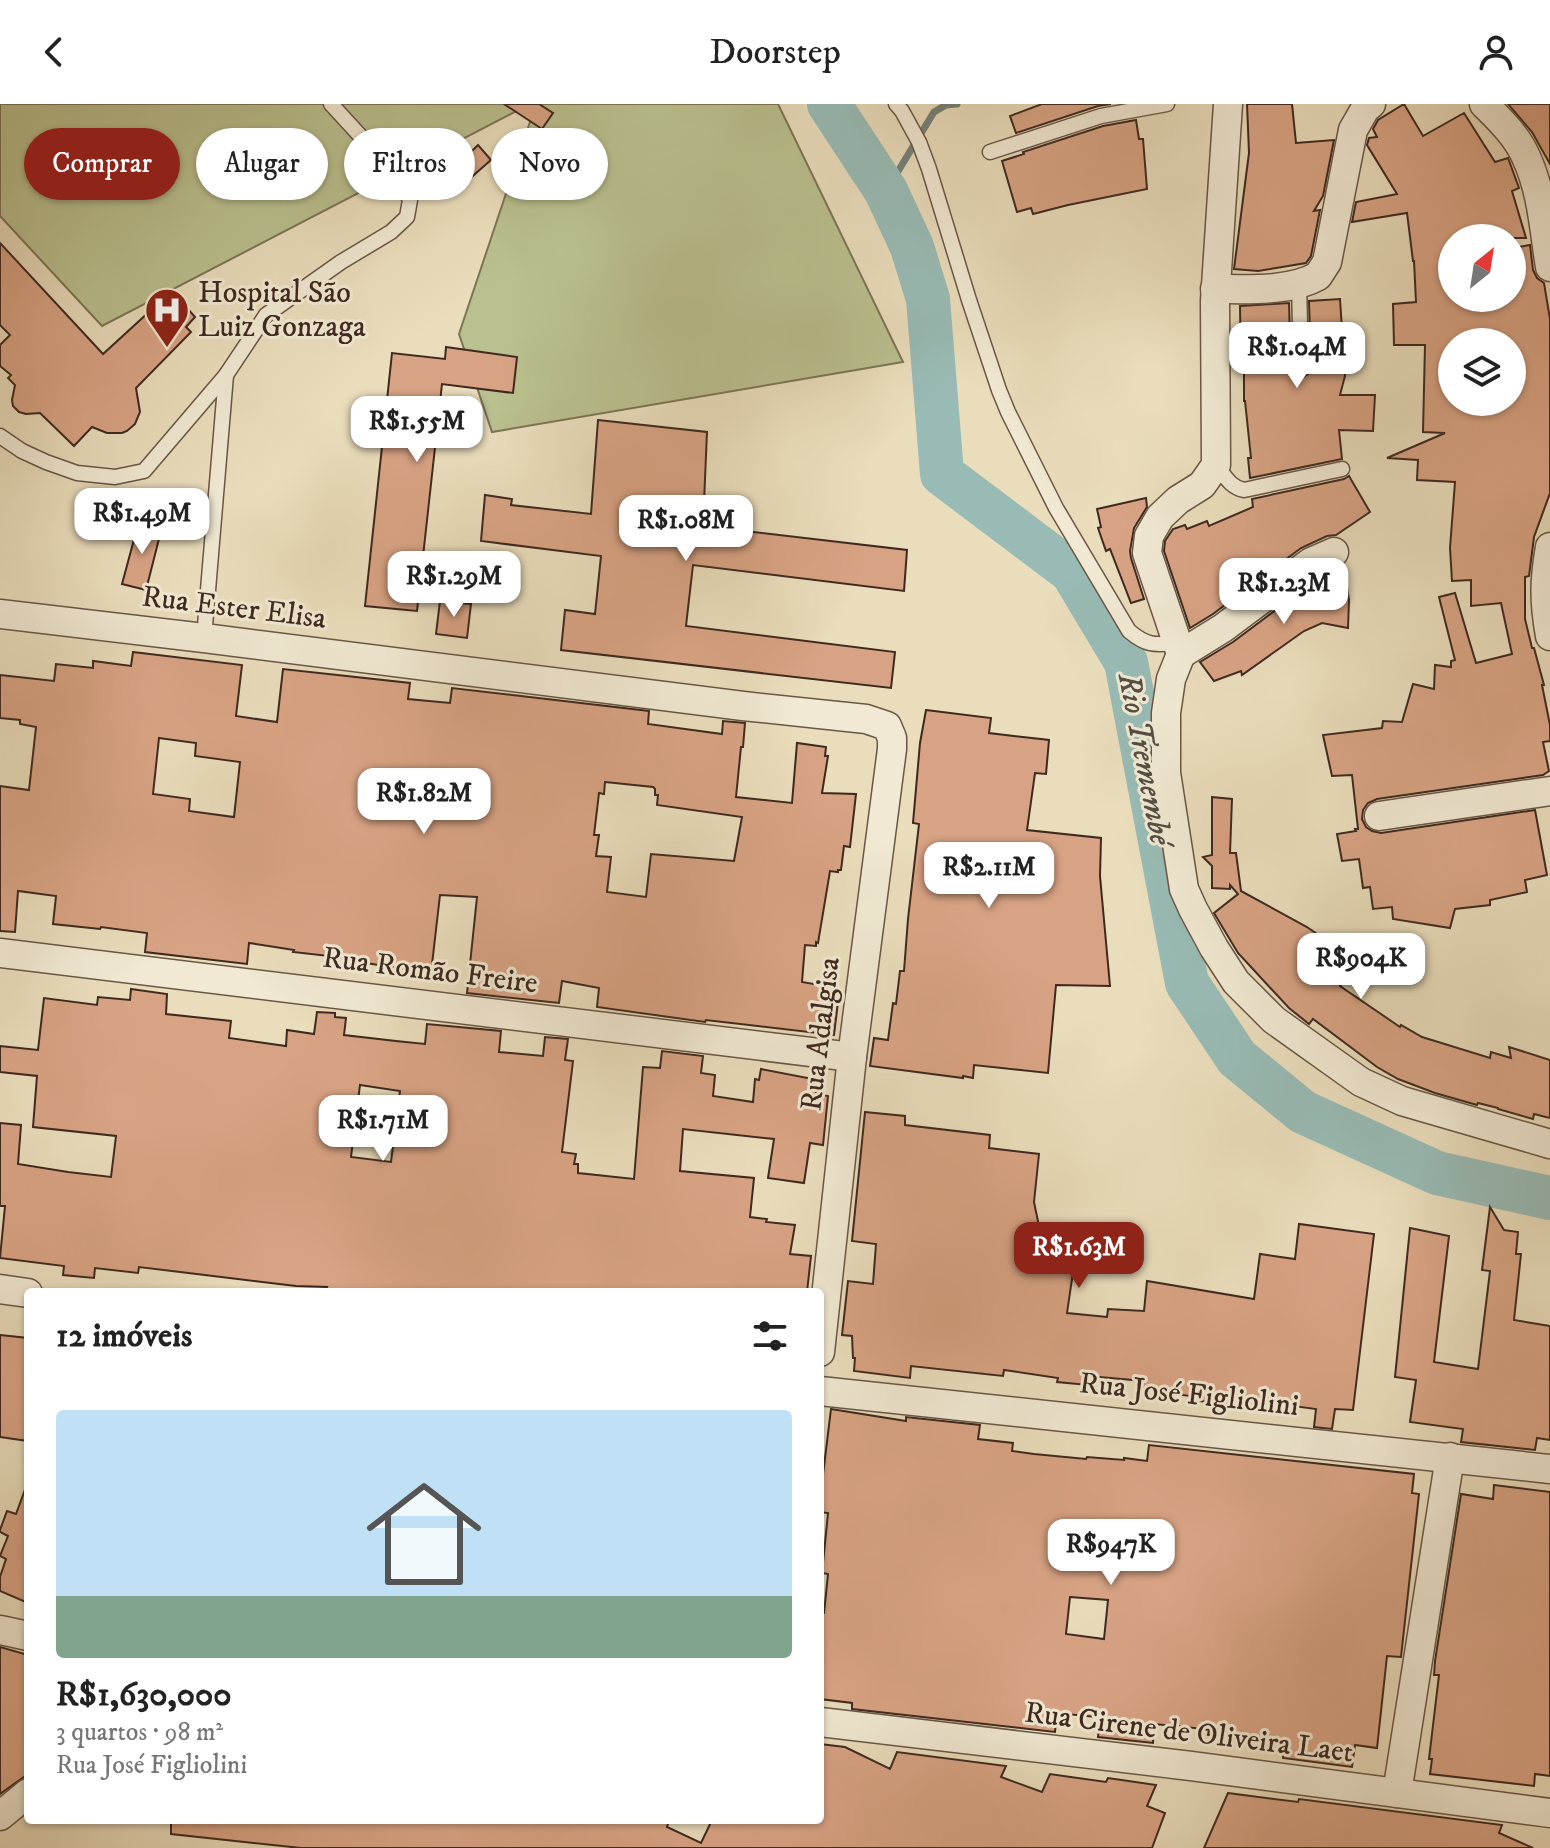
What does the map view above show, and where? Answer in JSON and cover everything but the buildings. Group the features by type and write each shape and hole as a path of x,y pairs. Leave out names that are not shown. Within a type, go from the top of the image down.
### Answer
{"street":[{"path":"1228,104 1215,289 1216,465 1202,485 1178,500 1160,517 1149,536 1147,553 1179,648 1166,713 1166,773 1184,889 1214,948 1236,982 1274,1020 1361,1082 1402,1101 1550,1144"},
{"path":"1215,289 1267,289 1318,276 1327,262 1353,130 1371,104"},
{"path":"1484,104 1508,129 1526,156 1545,208 1550,267"},
{"path":"1550,547 1545,575 1545,608 1550,636"},
{"path":"1179,648 1223,628 1311,562 1334,552"},
{"name":"Rua Ester Elisa","path":"0,614 728,705 866,719 887,726"},
{"name":"Rua Adalgisa","path":"824,1315 852,1057 892,749 887,726"},
{"path":"1379,816 1550,791"},
{"name":"Rua Romão Freire","path":"0,953 852,1057"},
{"path":"0,1289 24,1292"},
{"name":"Rua José Figliolini","path":"824,1391 1550,1469"},
{"path":"1397,1793 1450,1457"},
{"path":"0,1630 24,1635"},
{"name":"Rua Cirene de Oliveira Laet","path":"824,1722 1550,1813"},
{"path":"0,1816 24,1796"}],"lane":[{"path":"0,436 22,451 77,473 115,477 144,471 226,375 266,315 341,262 391,232 407,217 410,200 398,177 331,104"},
{"path":"990,152 1101,116 1167,104"},
{"path":"899,108 919,142 929,169 999,390 1056,508 1129,631 1147,643 1179,648"},
{"path":"1299,283 1301,368"},
{"path":"204,638 226,375"},
{"path":"1216,465 1235,488 1244,490 1342,469"}],"green space":[{"path":"0,104 530,104 475,133 475,128 344,128 345,200 102,326 0,216"},
{"path":"536,104 778,104 903,362 492,432 459,334 504,200 608,200 608,128 528,128"}],"waterway":[{"name":"Rio Tremembé","path":"829,104 886,191 912,247 928,299 942,474 1072,572 1126,662 1187,983 1237,1058 1303,1112 1437,1173 1550,1198"},
{"path":"886,191 934,112 946,105 957,104"}],"place":[{"name":"Hospital São Luiz Gonzaga","path":"167,349"}]}
